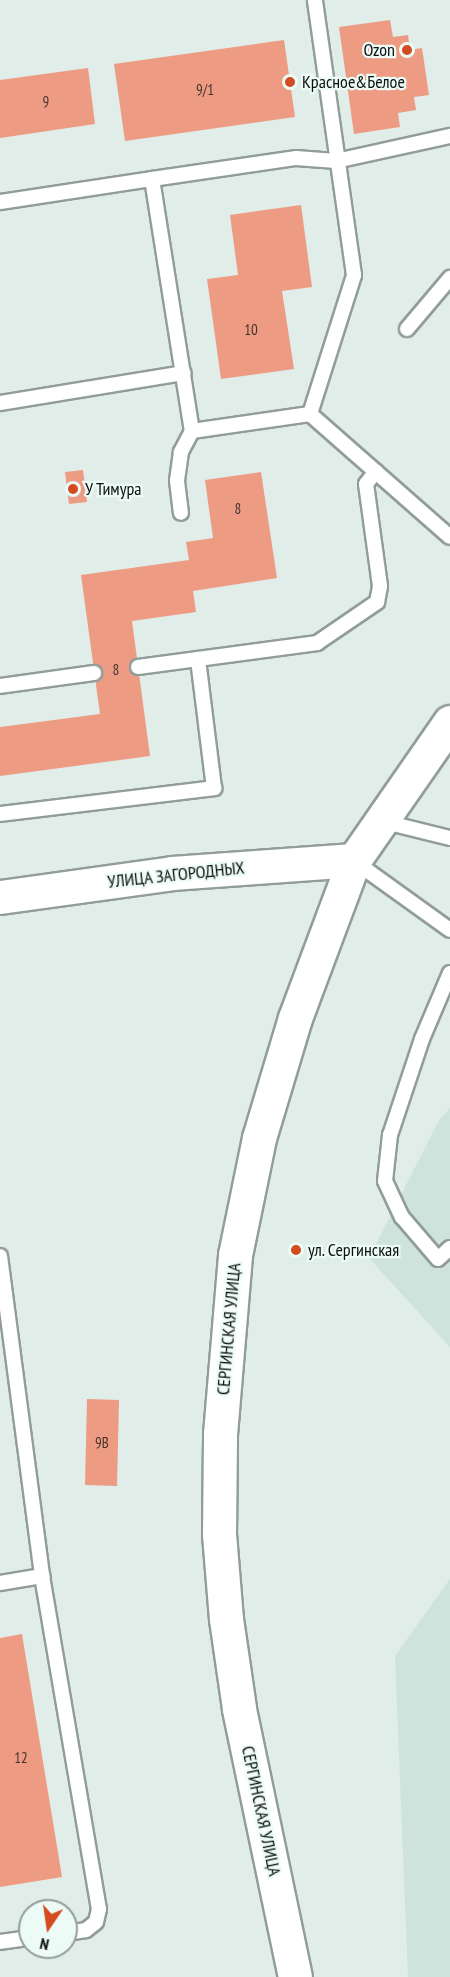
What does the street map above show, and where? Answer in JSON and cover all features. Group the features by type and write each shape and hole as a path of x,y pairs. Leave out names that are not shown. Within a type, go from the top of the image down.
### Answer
{"main road":[{"name":"СЕРГИНСКАЯ УЛИЦА","path":"295,1977 239,1708 226,1619 219,1534 220,1434 235,1256 259,1138 295,1018 354,861 450,722"},
{"name":"УЛИЦА ЗАГОРОДНЫХ","path":"0,897 172,873 354,861"}],"lane":[{"path":"310,414 354,275 336,161 315,0"},
{"path":"0,202 296,158 336,161 450,136"},
{"path":"152,179 192,431 182,452 179,471 181,513"},
{"path":"407,329 450,278"},
{"path":"0,403 184,373"},
{"path":"192,431 310,414 450,537"},
{"path":"138,667 317,643 377,602 380,586 366,484 376,471"},
{"path":"0,814 214,788 198,659"},
{"path":"0,686 94,673"},
{"path":"381,821 450,838"},
{"path":"354,861 450,930"},
{"path":"450,973 422,1040 390,1135 386,1181 402,1217 438,1259 450,1248"},
{"path":"0,1256 42,1576 99,1909 96,1922 86,1930 78,1931"},
{"path":"0,1583 42,1576"},
{"path":"0,1942 18,1940"}],"shaded area":[{"path":"450,1108 450,1347 369,1258 439,1120"},
{"path":"450,1579 450,1977 408,1977 395,1656"}],"building":[{"path":"390,20 393,37 408,35 410,50 422,48 429,95 414,97 416,110 398,113 400,127 354,134 339,27"},
{"path":"284,40 295,117 125,141 114,64"},
{"path":"88,68 95,124 0,138 0,80"},
{"path":"301,205 312,287 282,291 294,369 221,379 207,279 238,275 230,215"},
{"path":"83,470 87,502 69,504 65,472"},
{"path":"261,472 277,578 193,591 196,612 132,621 150,756 0,776 0,727 100,714 81,575 189,560 186,542 213,538 205,480"},
{"path":"87,1399 119,1400 117,1486 85,1485"},
{"path":"22,1634 62,1877 0,1887 0,1638"}],"place":[{"name":"Ozon","path":"407,50"},
{"name":"Красное&Белое","path":"290,82"},
{"name":"У Тимура","path":"73,489"},
{"name":"ул. Сергинская","path":"296,1250"}]}
